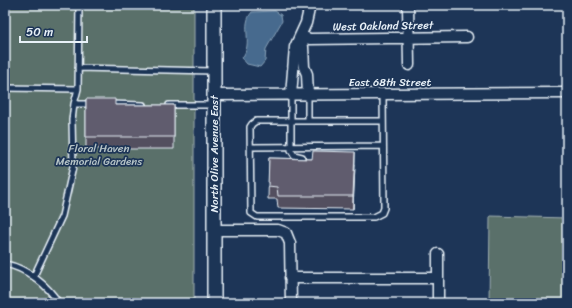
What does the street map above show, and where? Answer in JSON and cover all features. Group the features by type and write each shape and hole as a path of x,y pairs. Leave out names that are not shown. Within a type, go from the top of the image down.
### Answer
{"street":[{"name":"North Olive Avenue East","path":"214,5 214,303"},
{"path":"291,95 303,47 300,36 306,23 310,5"},
{"path":"408,5 409,65"},
{"name":"West Oakland Street","path":"300,36 310,39 467,37"},
{"path":"299,67 307,74 308,95"},
{"name":"East 68th Street","path":"213,100 291,95 567,93"},
{"path":"214,230 278,230 286,233 290,243 291,303"},
{"path":"438,254 438,303"},
{"path":"290,278 438,278"}],"lane":[{"path":"34,276 62,216 73,167 72,120 78,89 79,5"},
{"path":"78,68 214,71"},
{"path":"5,88 78,89"},
{"path":"383,94 384,208 382,213 374,217 254,216 250,211 250,127 256,121 383,120"},
{"path":"291,95 292,121 290,126 292,153 302,157"},
{"path":"308,95 308,121"},
{"path":"167,105 213,100"},
{"path":"74,104 97,104"},
{"path":"105,104 151,105"},
{"path":"250,147 383,146"},
{"path":"322,147 322,154"},
{"path":"5,264 12,265 34,276 53,294 59,303"}],"green space":[{"name":"Floral Haven Memorial Gardens","path":"5,5 194,5 194,303 5,303"},
{"path":"490,216 567,218 567,303 489,303"}],"water":[{"path":"275,11 281,15 282,21 266,49 265,61 260,67 247,64 242,58 247,46 247,23 249,17 252,12"}],"building":[{"path":"86,99 115,99 115,105 174,105 174,137 86,137"},
{"path":"313,151 355,152 353,196 278,196 277,187 268,186 269,158 312,159"}]}
